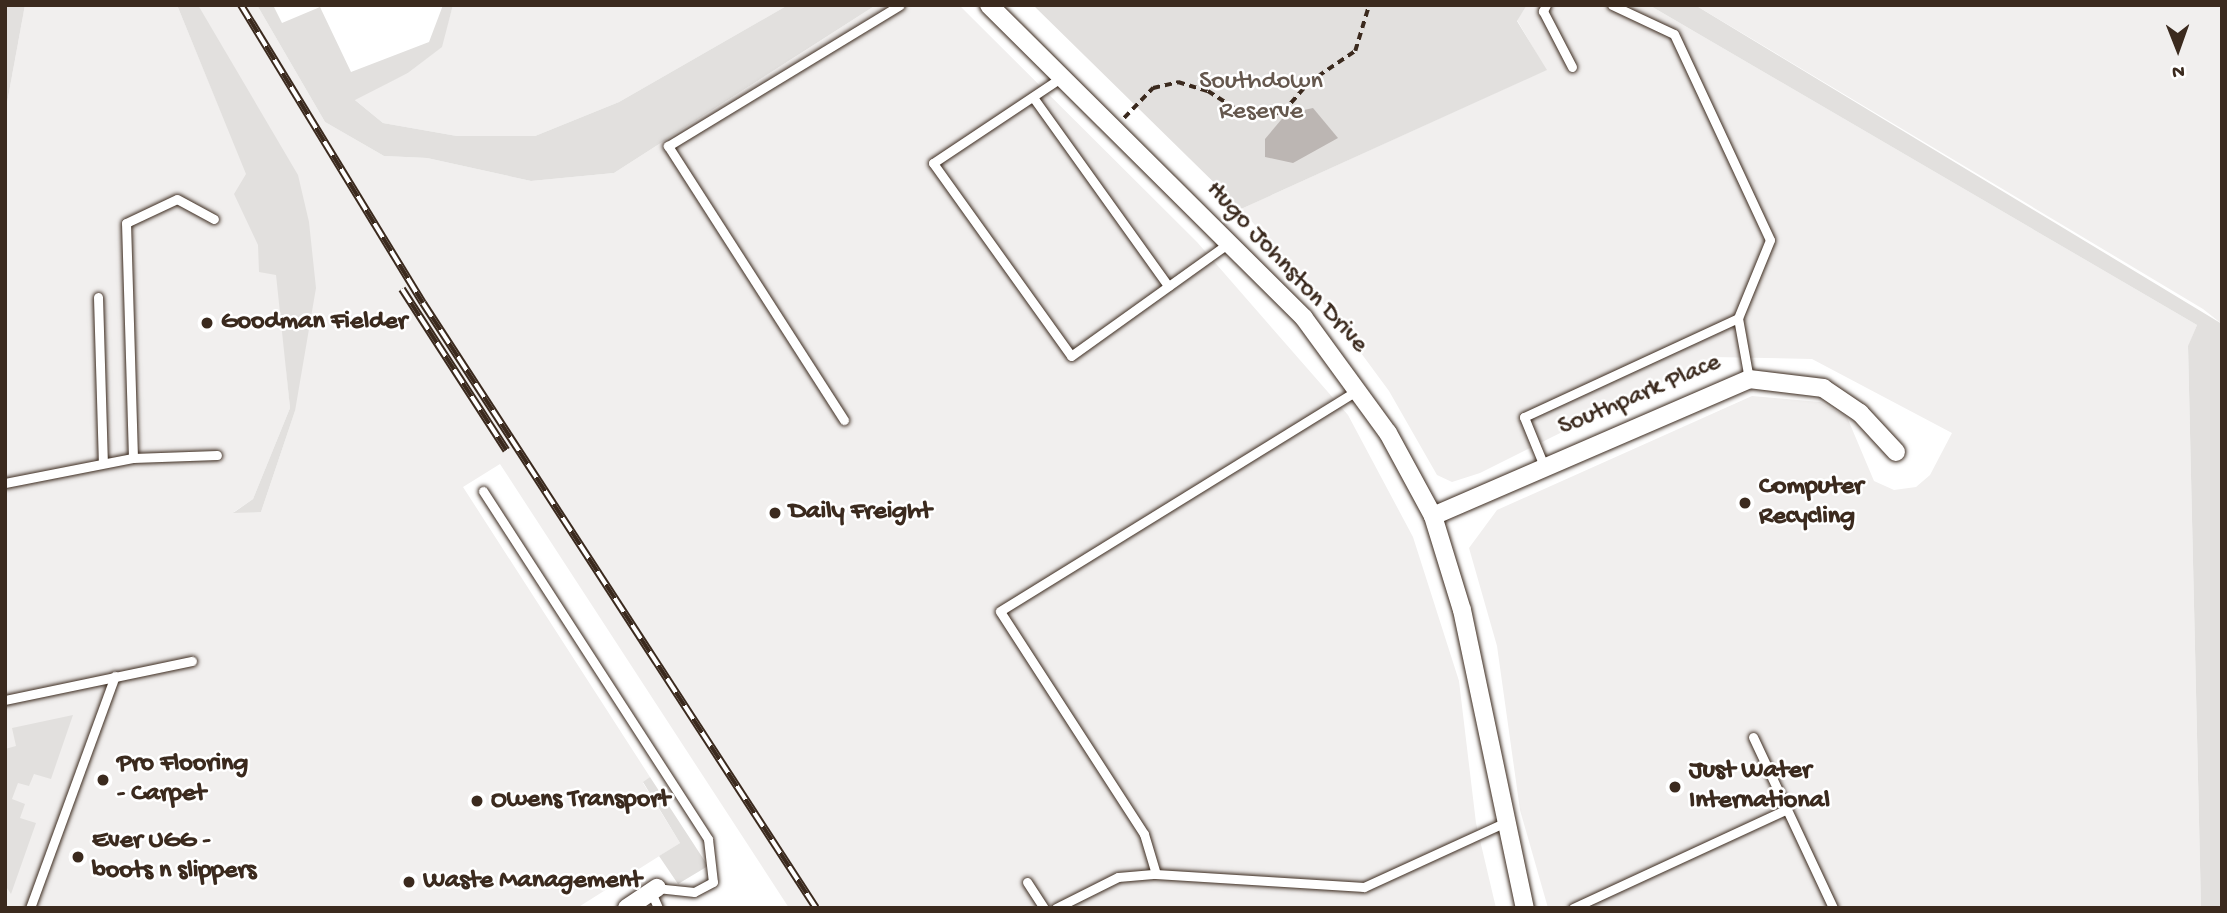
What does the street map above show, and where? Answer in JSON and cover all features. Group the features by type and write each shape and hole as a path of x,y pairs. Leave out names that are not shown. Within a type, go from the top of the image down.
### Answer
{"street":[{"name":"Hugo Johnston Drive","path":"989,5 1304,318 1359,389 1433,516 1479,668 1504,823 1525,908"},
{"name":"Southpark Place","path":"1433,516 1749,379 1823,388 1860,413 1896,453"},
{"path":"627,908 656,896"}],"lane":[{"path":"844,420 668,146 900,5"},
{"path":"1546,5 1543,11 1572,67"},
{"path":"1612,5 1674,34 1770,240 1738,318 1749,379"},
{"path":"1063,76 1035,100 933,163 1071,356 1230,242"},
{"path":"1035,100 1168,286"},
{"path":"133,458 127,223 177,199 214,219"},
{"path":"98,297 103,463"},
{"path":"1544,466 1524,417 1738,318"},
{"path":"1156,874 1144,834 1000,611 1359,389"},
{"path":"5,483 133,458 217,455"},
{"path":"483,491 708,839 713,882 694,892 656,896"},
{"path":"5,700 192,661"},
{"path":"30,908 115,676"},
{"path":"1753,737 1833,908"},
{"path":"1573,908 1786,810"},
{"path":"1056,908 1118,877 1156,874 1364,887 1504,823"},
{"path":"1027,882 1044,908"}],"path":[{"path":"1135,105 1153,88 1178,82 1208,91 1250,118 1272,117 1354,51 1369,5"}],"shaded area":[{"path":"25,5 177,5 226,124 181,5 257,5 325,122 384,156 427,158 531,181 614,173 876,5 959,5 1197,242 1348,415 1413,537 1459,681 1476,823 1496,908 789,908 500,464 463,487 650,777 643,783 680,843 577,908 5,908 5,114","holes":["286,367 295,411 261,512 234,512 253,499 290,408"]},
{"path":"453,5 788,5 619,102 535,136 457,136 383,123 354,99 408,73 441,47"},
{"path":"1527,5 1649,5 2197,325 2188,347 2201,908 1548,908 1520,810 1497,646 1469,548 1497,510 1752,396 1820,402 1847,417 1874,481 1894,490 1916,487 1930,475 1952,433 1812,359 1713,357 1480,473 1452,482 1437,475 1389,391 1333,315 1241,209 1546,70 1517,20"},
{"path":"1695,5 2222,5 2222,324 2203,309"},
{"path":"1313,108 1338,138 1293,163 1265,157 1265,139 1286,114"}],"green space":[{"path":"5,5 25,5 5,114"},
{"path":"177,5 198,5 298,175 309,222 316,288 295,411 261,512 233,513 253,499 290,408 276,275 259,272 258,245 234,194 246,174"},
{"path":"257,5 273,5 282,23 320,7 351,72 429,42 443,5 453,5 442,47 408,73 355,100 383,123 457,136 535,136 619,102 788,5 876,5 614,173 531,181 427,158 384,156 325,122"},
{"name":"Southdown Reserve","path":"1033,5 1527,5 1517,21 1547,70 1241,209"},
{"path":"1649,5 1695,5 2222,324 2222,908 2201,908 2188,346 2197,325"},
{"path":"73,715 51,779 34,774 29,786 18,783 12,799 25,804 20,818 36,823 11,894 5,885 5,749 16,746 12,728"},
{"path":"650,777 708,866 678,884 659,856 680,843 643,782"}],"railway":[{"path":"241,5 423,303 816,908"},
{"path":"402,289 506,450"}],"place":[{"name":"Goodman Fielder","path":"207,323"},
{"name":"Computer Recycling","path":"1745,503"},
{"name":"Daily Freight","path":"775,513"},
{"name":"Pro Flooring - Carpet","path":"103,780"},
{"name":"Just Water International","path":"1675,787"},
{"name":"Owens Transport","path":"477,801"},
{"name":"Ever UGG - boots n slippers","path":"78,857"},
{"name":"Waste Management","path":"409,882"}]}
